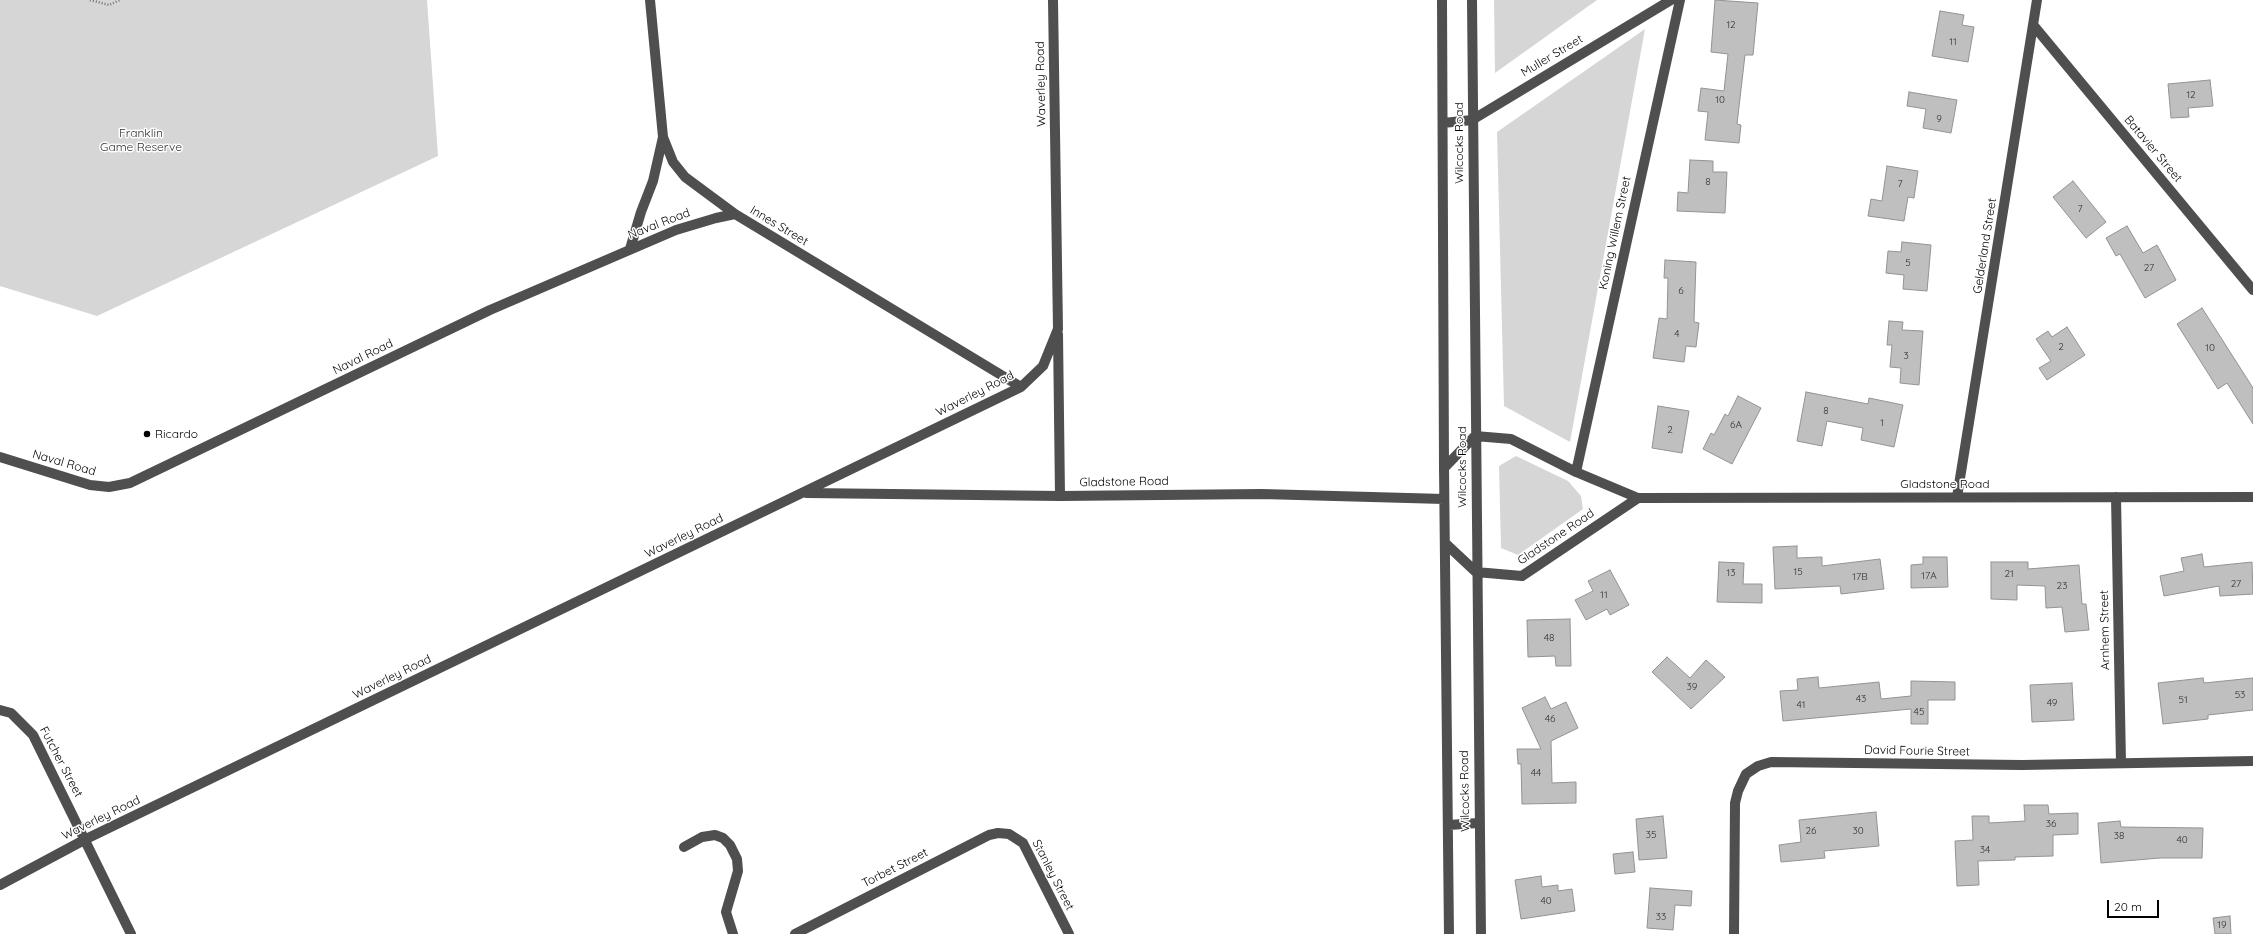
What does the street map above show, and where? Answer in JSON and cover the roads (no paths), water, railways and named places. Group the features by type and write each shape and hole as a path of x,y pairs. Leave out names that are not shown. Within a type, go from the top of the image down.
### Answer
{"street":[{"name":"Innes Street","path":"650,0 663,137 673,162 685,177 735,214 1021,387"},
{"name":"Waverley Road","path":"0,885 86,839 1021,387 1043,366 1058,329 1053,0"},
{"name":"Wilcocks Road","path":"1442,0 1444,500 1450,934"},
{"name":"Wilcocks Road","path":"1472,0 1478,823 1481,934"},
{"name":"Muller Street","path":"1443,123 1472,120 1671,0"},
{"name":"Koning Willem Street","path":"1576,472 1680,0"},
{"name":"Gelderland Street","path":"1957,497 2037,0"},
{"name":"Batavier Street","path":"2034,26 2253,290"},
{"path":"630,249 641,212 653,181 663,137"},
{"name":"Naval Road","path":"0,457 90,485 109,487 130,483 490,310 676,230 735,214"},
{"path":"1058,329 1060,496"},
{"path":"1444,468 1475,436"},
{"name":"Gladstone Road","path":"1475,436 1511,439 1576,472 1638,498 2253,497"},
{"name":"Gladstone Road","path":"804,493 1060,496 1262,494 1444,500"},
{"name":"Arnhem Street","path":"2116,497 2121,763"},
{"name":"Gladstone Road","path":"1476,572 1522,576 1638,498"},
{"path":"1445,543 1476,572"},
{"name":"Futcher Street","path":"0,710 11,713 33,734 86,839 131,934"},
{"name":"David Fourie Street","path":"1734,934 1735,803 1746,774 1758,766 1771,762 2022,765 2253,761"},
{"path":"1449,825 1478,823"},
{"name":"Torbet Street","path":"795,934 989,835 1009,834"},
{"name":"Stanley Street","path":"1009,834 1023,843 1069,934"},
{"path":"684,847 702,837 715,835 723,838 730,845 736,859 738,871 726,912 732,934"}],"place":[{"name":"Ricardo","path":"147,434"}],"park label":[{"name":"Franklin Game Reserve","path":"141,140"}]}
